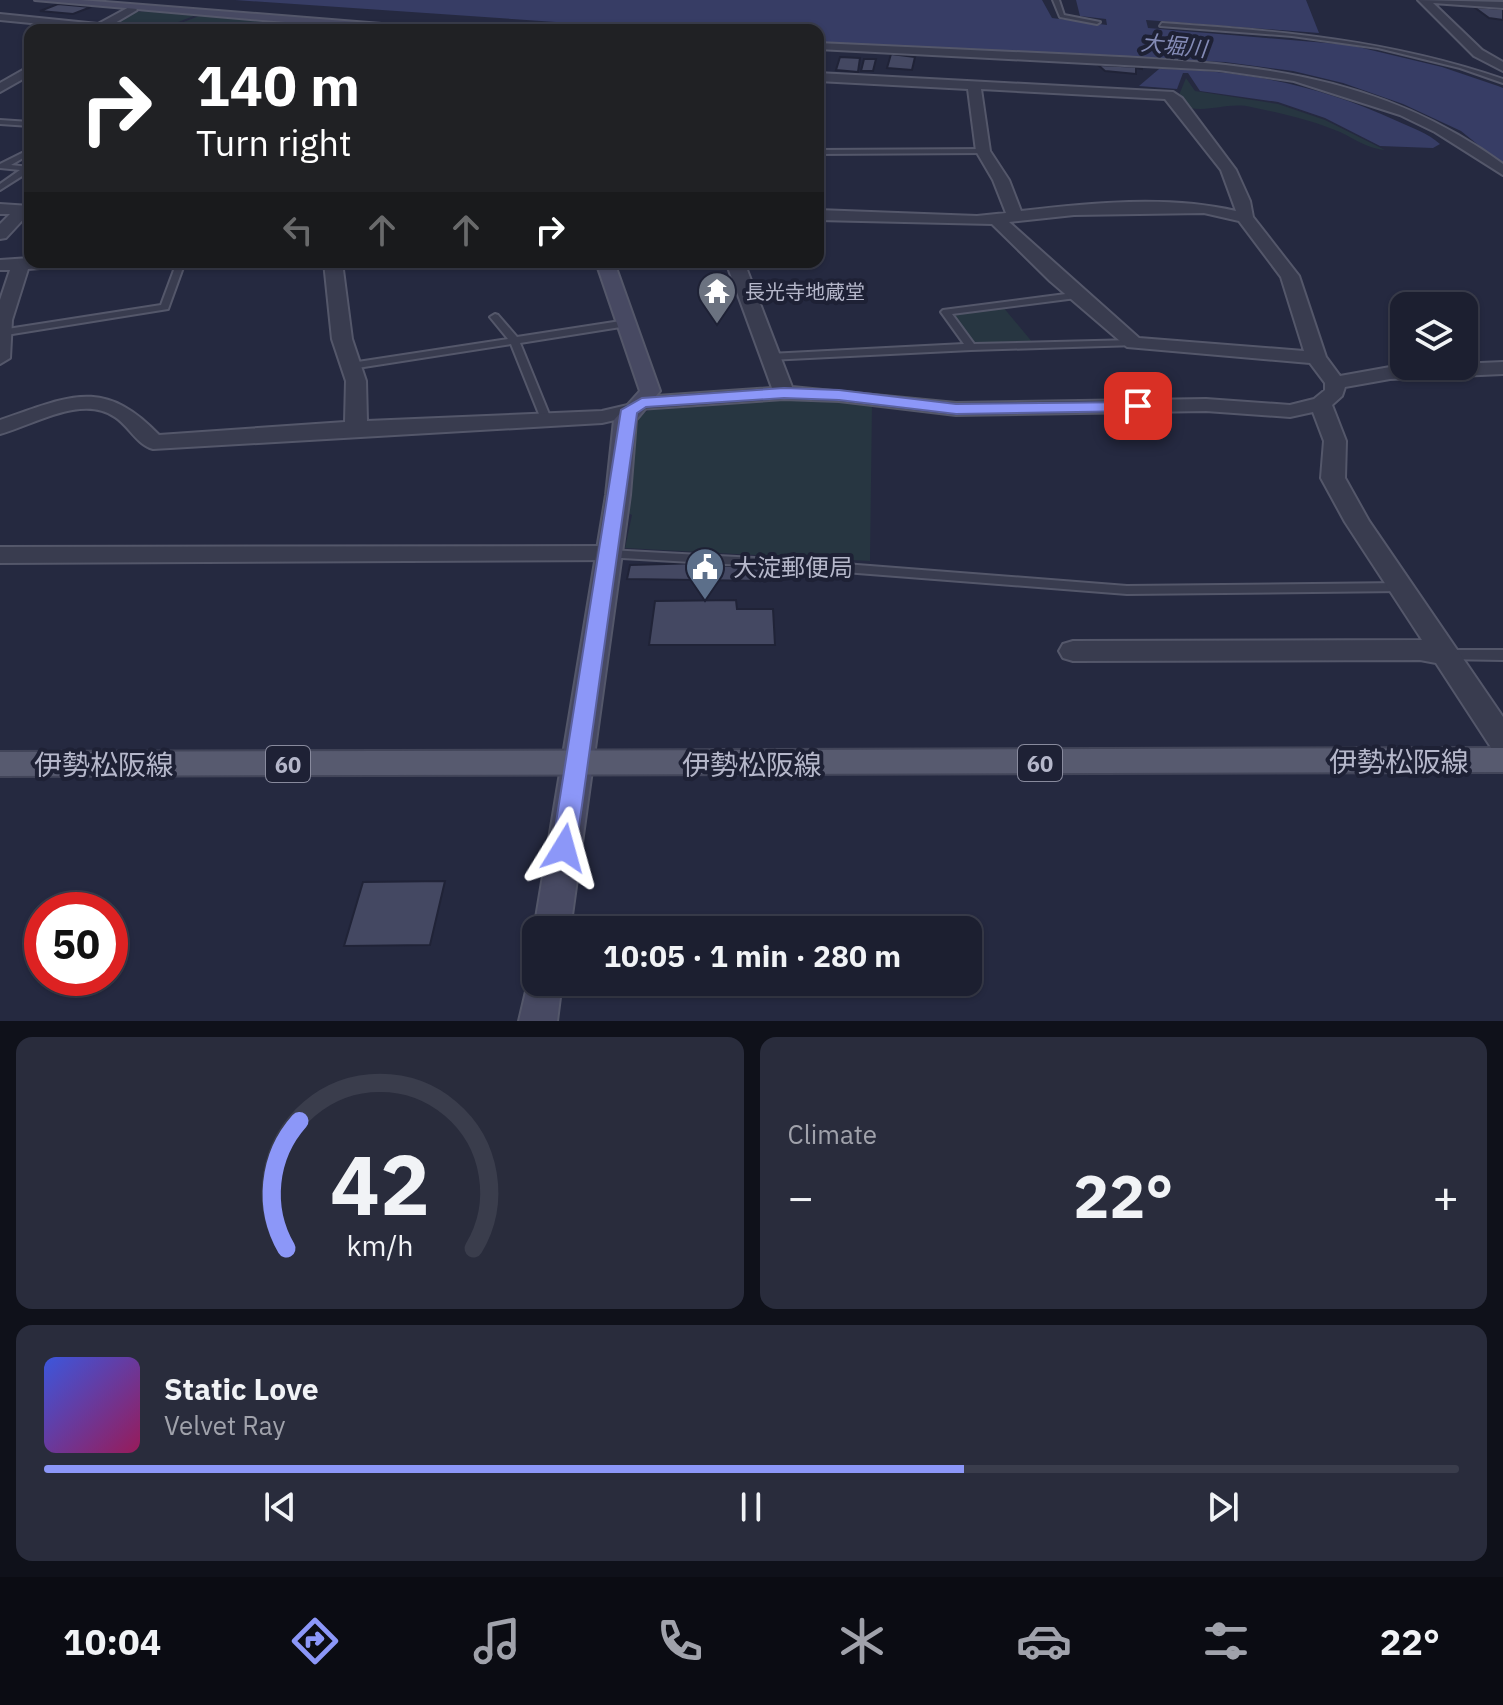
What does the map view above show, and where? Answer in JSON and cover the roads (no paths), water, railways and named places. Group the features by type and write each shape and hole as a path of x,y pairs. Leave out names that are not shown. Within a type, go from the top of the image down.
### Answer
{"main road":[{"path":"40,0 319,24"},
{"path":"554,916 609,554 636,407 650,386 607,268"},
{"name":"伊勢松阪線","path":"0,764 576,765 1503,760"},
{"path":"538,1021 542,996"}],"street":[{"path":"1426,0 1503,5"},
{"path":"1426,0 1478,53 1503,67"},
{"path":"106,24 133,8"},
{"path":"0,17 57,24"},
{"path":"824,46 1258,70 1364,96 1453,136 1503,171"},
{"path":"1487,57 1503,57"},
{"path":"824,77 1168,95 1177,101 1228,168 1241,195 1245,218 1290,276 1328,394 1335,441 1333,478 1357,522 1503,741"},
{"path":"0,79 20,79"},
{"path":"0,88 20,79"},
{"path":"974,85 983,151 1001,180 1006,217 1056,277 1081,295 1134,343 1316,358"},
{"path":"824,215 919,221 1074,210 1204,208 1245,218"},
{"path":"0,209 24,209 0,234"},
{"path":"0,265 24,266"},
{"path":"0,358 2,320 20,266"},
{"path":"334,268 342,339 356,381 356,428"},
{"path":"737,268 784,393"},
{"path":"0,427 61,409 99,403 125,413 153,442 356,428 602,417 636,407 784,393 839,395 956,409 1206,405 1290,411 1390,373 1503,368"},
{"path":"0,555 609,554"},
{"path":"1073,651 1420,650 1446,655"}],"lane":[{"path":"1056,0 1062,16 1097,22"},
{"path":"1162,25 1373,45 1418,54 1503,81"},
{"path":"0,122 24,124"},
{"path":"824,152 983,151"},
{"path":"24,154 3,166 24,169"},
{"path":"0,188 24,172"},
{"path":"2,320 165,307 179,268"},
{"path":"971,347 946,312 1081,295"},
{"path":"495,317 514,340 546,419"},
{"path":"351,366 627,323"},
{"path":"769,357 1134,343"},
{"path":"609,554 793,564 1127,590 1401,587"},
{"path":"1446,655 1503,655"}],"water":[{"name":"大堀川","path":"235,0 1042,0 1052,18 1107,25 1106,19 1080,16 1076,0 1306,0 1319,33 1146,20 1148,28 1350,45 1442,67 1503,88 1503,165 1461,131 1403,104 1343,83 1293,71 1225,62 824,45 824,24 585,24"},
{"path":"1159,69 1221,72 1310,89 1368,108 1420,131 1440,144 1433,148 1380,146 1325,118 1278,102 1200,91 1188,73 1183,73 1177,89 1139,86"}],"place":[{"name":"長光寺地蔵堂","path":"717,325"},
{"name":"大淀郵便局","path":"705,601"}]}
